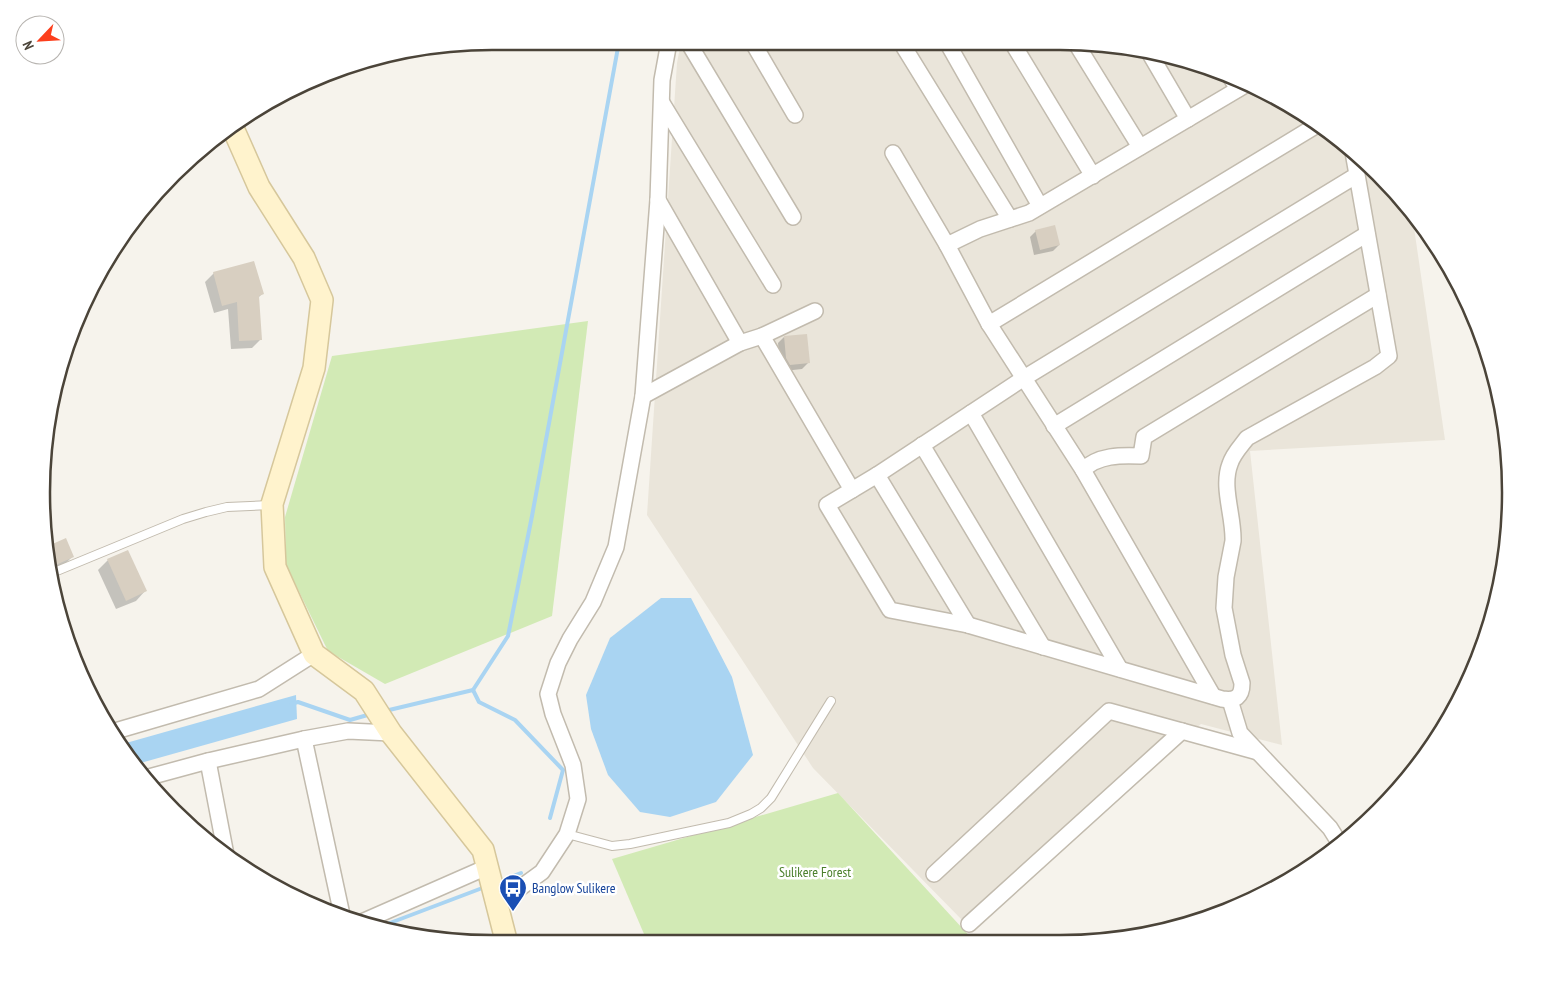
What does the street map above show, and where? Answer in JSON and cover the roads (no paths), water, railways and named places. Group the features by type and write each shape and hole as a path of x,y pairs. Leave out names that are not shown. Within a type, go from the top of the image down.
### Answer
{"main road":[{"path":"235,133 259,187 304,258 322,300 314,368 272,504 275,567 314,654 364,691 390,733 483,850 505,935"}],"street":[{"path":"496,897 520,888 542,872 567,834 578,799 574,765 553,714 548,694 562,656 570,639 593,602 616,547 642,396 658,200 662,80 668,50"},
{"path":"693,50 793,217"},
{"path":"756,50 795,115"},
{"path":"906,50 1010,219"},
{"path":"951,50 1040,206"},
{"path":"1017,50 1093,176"},
{"path":"1081,51 1140,147"},
{"path":"1154,61 1188,119"},
{"path":"947,245 980,229 1029,213 1239,89"},
{"path":"661,103 773,285"},
{"path":"989,324 1311,129"},
{"path":"893,153 947,245 989,324 1083,470 1213,696"},
{"path":"1355,164 1389,356 1375,367 1248,438 1229,464 1227,484 1233,531 1224,608 1242,683 1242,692 1238,698 1230,700 1213,696 968,625 890,610 827,505 877,475 1024,378 1357,175"},
{"path":"658,200 740,343"},
{"path":"1054,426 1367,234"},
{"path":"1083,470 1089,464 1105,458 1120,455 1141,456 1144,437 1378,295"},
{"path":"642,396 740,343 762,336 815,311"},
{"path":"762,336 852,490"},
{"path":"971,413 1120,669"},
{"path":"922,445 1043,647"},
{"path":"877,475 968,625"},
{"path":"120,730 259,689 314,654"},
{"path":"1230,700 1240,733 1330,828 1336,838"},
{"path":"934,874 1109,711 1258,752"},
{"path":"153,776 208,761 348,731 390,733"},
{"path":"968,924 1182,731"},
{"path":"304,739 341,908"},
{"path":"208,761 224,845"},
{"path":"371,918 487,867"}],"lane":[{"path":"58,571 183,519 227,507 272,504"},
{"path":"567,834 612,846 730,823 751,814 761,808 771,798 831,701"}],"water":[{"path":"661,598 691,598 732,677 753,755 716,802 670,817 640,812 608,775 591,729 586,695 610,638"},
{"path":"296,695 297,719 142,763 128,742"}],"waterway":[{"path":"385,711 473,690 508,636 532,516 618,50"},
{"path":"473,690 479,702 515,720 563,770 550,818"},
{"path":"291,704 298,702 350,720 371,714"},
{"path":"498,882 521,873"},
{"path":"391,923 485,887"}],"place":[{"name":"Banglow Sulikere","path":"513,912"}],"park label":[{"name":"Sulikere Forest","path":"815,872"}]}
